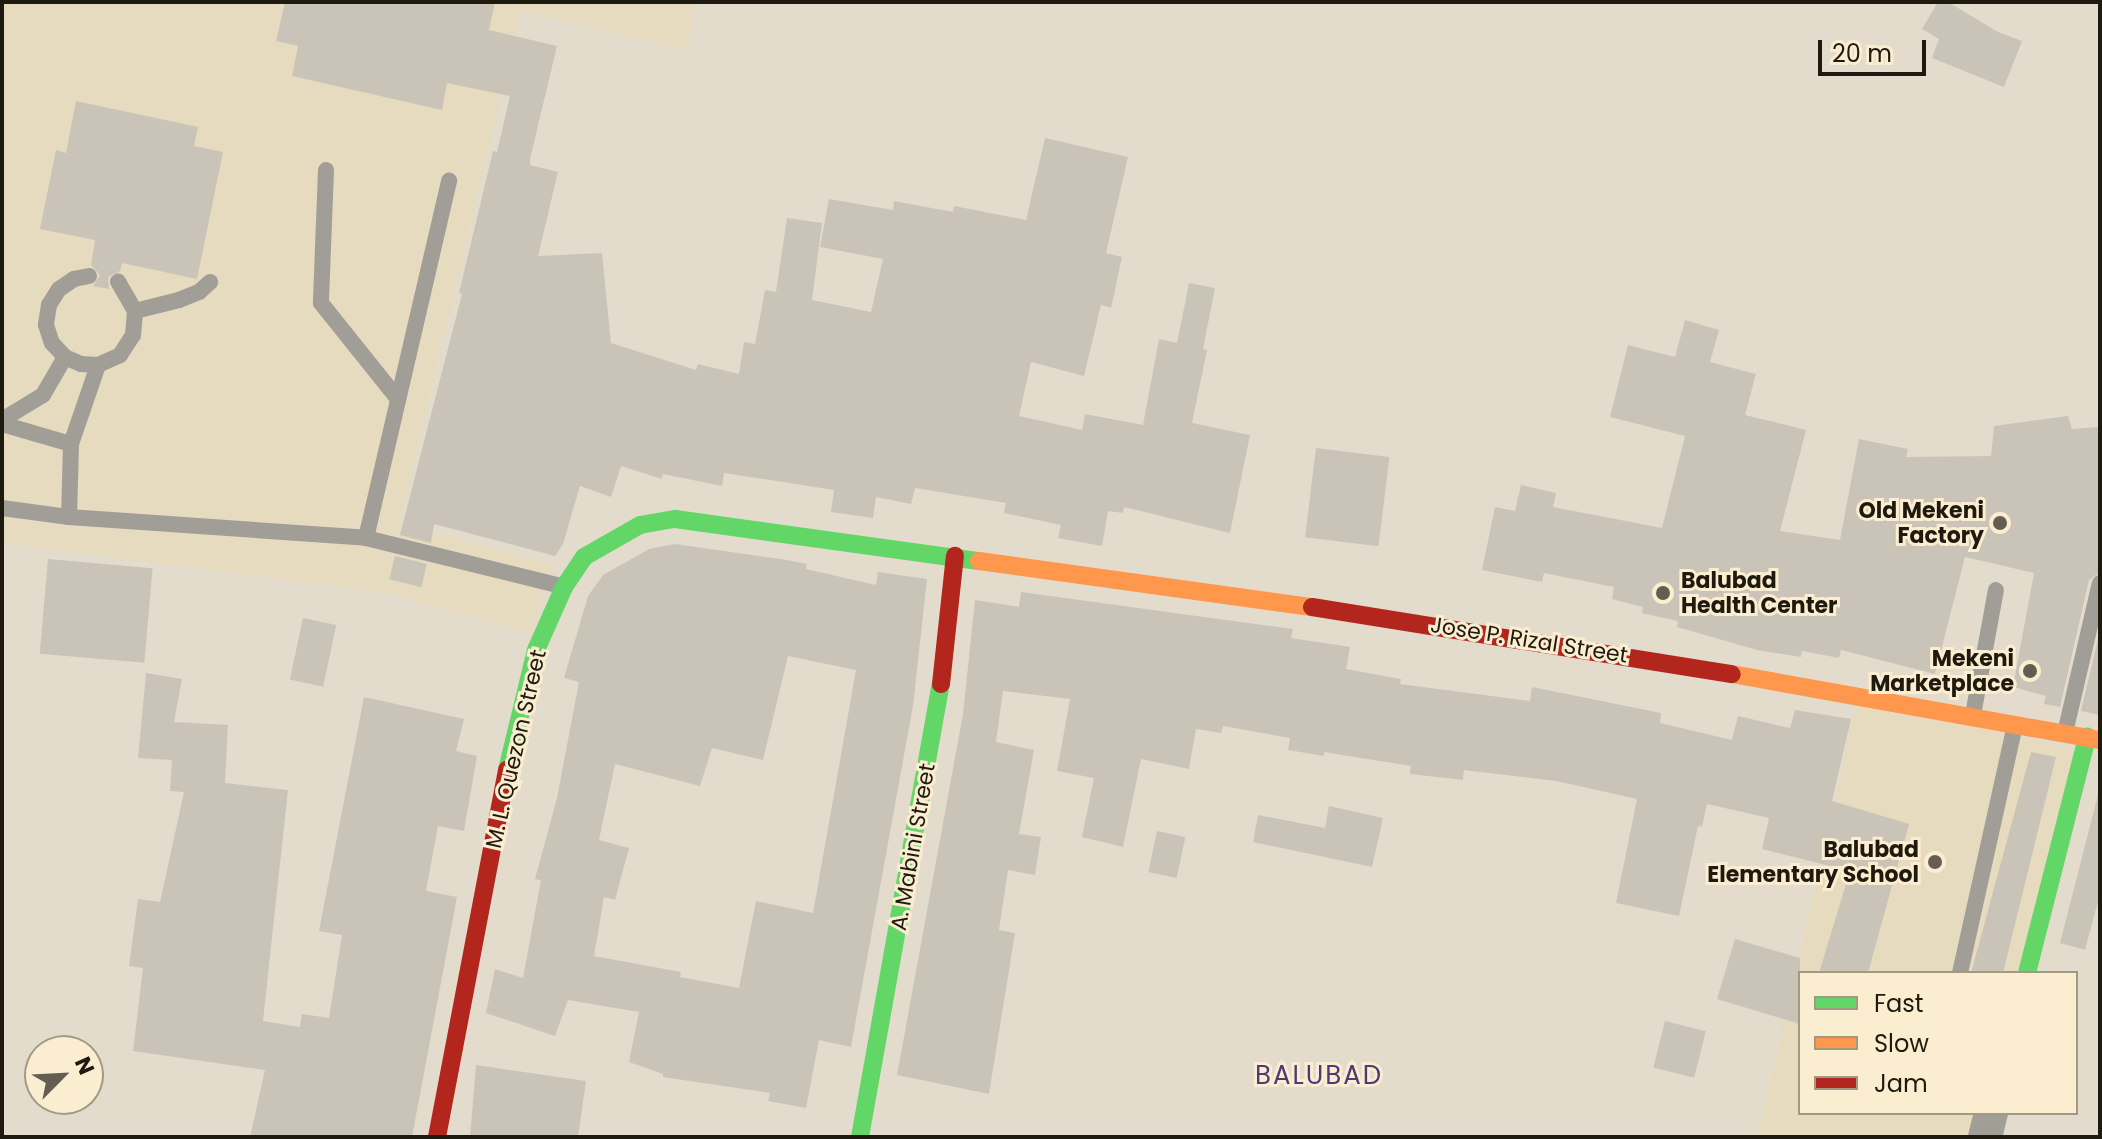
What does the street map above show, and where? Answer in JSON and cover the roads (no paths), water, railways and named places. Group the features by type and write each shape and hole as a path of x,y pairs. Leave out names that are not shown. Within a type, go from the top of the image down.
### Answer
{"street":[{"name":"M. L. Quezon Street","path":"437,1137 511,749 536,650 564,587 584,557 640,525 675,519 955,556"},
{"name":"Jose P. Rizal Street","path":"955,556 1400,619 1973,715 2093,739"},
{"name":"A. Mabini Street","path":"860,1137 938,710 955,556"},
{"path":"2028,971 2093,739"},
{"path":"1985,1137 1990,1115"}],"lane":[{"path":"326,170 321,303 398,399"},
{"path":"366,538 449,181"},
{"path":"89,276 74,279 59,289 49,305 46,325 52,343 65,357 81,364 98,365 120,355 133,335 135,311 118,282"},
{"path":"135,311 190,296 210,282"},
{"path":"2,422 43,395 65,357"},
{"path":"69,517 71,444 98,365"},
{"path":"2,422 71,444"},
{"path":"2,508 69,517 366,538 564,587"},
{"path":"2065,733 2100,583"},
{"path":"1973,715 1996,590"},
{"path":"1960,971 2015,723"}],"place":[{"name":"Old Mekeni Factory","path":"2000,523"},
{"name":"Balubad Health Center","path":"1663,593"},
{"name":"Mekeni Marketplace","path":"2030,671"},
{"name":"Balubad Elementary School","path":"1935,862"}],"district":[{"name":"BALUBAD","path":"1319,1076"}]}
